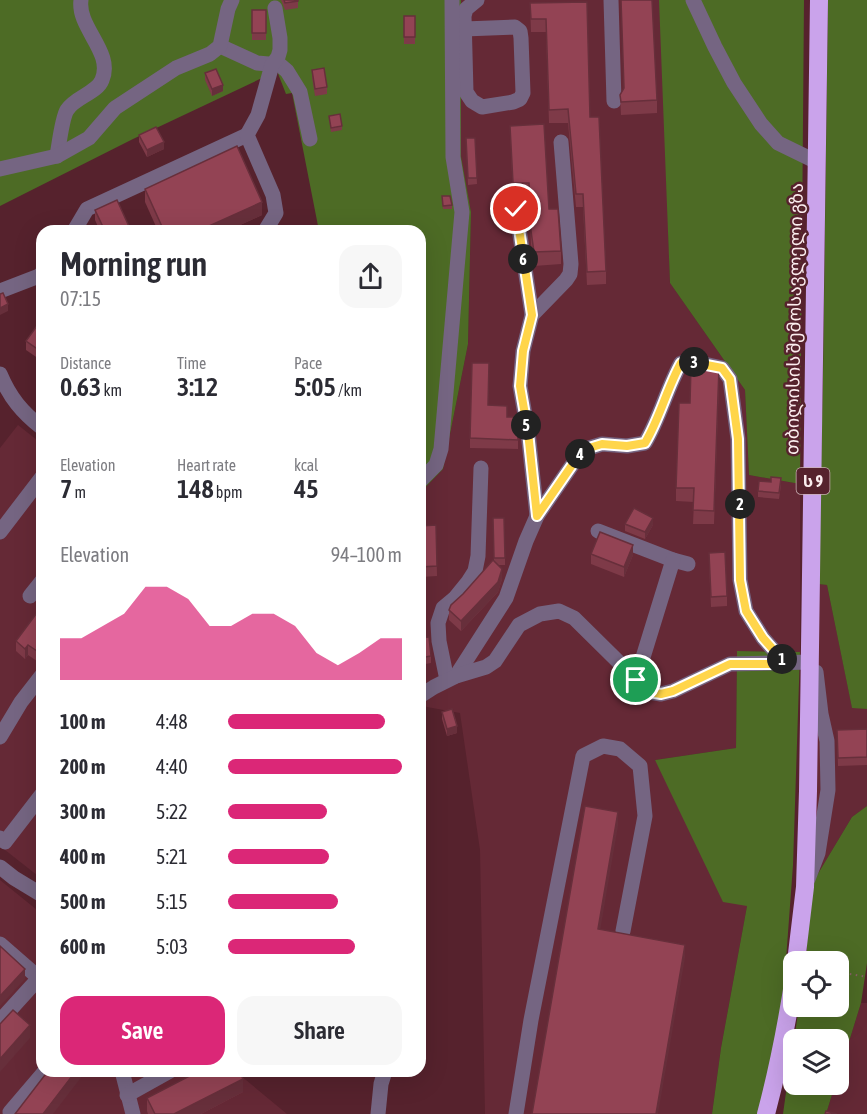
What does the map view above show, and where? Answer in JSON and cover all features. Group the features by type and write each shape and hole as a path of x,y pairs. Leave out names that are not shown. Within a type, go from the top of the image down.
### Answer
{"highway":[{"name":"თბილისის შემოსავლელი გზა","path":"797,951 805,887 811,632 819,0"},
{"path":"766,1114 788,1017"}],"street":[{"path":"57,156 65,111 75,100 92,91 102,81 105,63 99,46 85,23 80,6 81,0"},
{"path":"0,169 57,156 89,138 115,108 176,68 210,54 220,46 232,0"},
{"path":"458,15 477,0"},
{"path":"611,0 614,101"},
{"path":"693,0 734,83 760,124 778,143 817,162"},
{"path":"77,225 87,208 247,135 258,115 272,65 280,50 275,8"},
{"path":"458,15 514,27 520,31 523,93 520,99 482,107 472,101 466,92 458,15"},
{"path":"426,475 436,465 441,449 462,212 453,157 458,15"},
{"path":"220,46 257,63 280,65 287,71 300,92 310,139"},
{"path":"247,135 273,195 276,213 269,225"},
{"path":"532,315 570,273 561,142"},
{"path":"516,209 532,315 523,351 520,386 528,432 537,516"},
{"path":"0,291 36,278"},
{"path":"452,678 506,598 537,516 579,455 589,448 602,444 627,446 645,443 675,373 681,363 691,362 722,368 730,379 738,439 740,580 746,611 763,638 786,664"},
{"path":"0,374 6,389 26,416 36,424"},
{"path":"452,678 439,641 438,623 443,608 455,598 475,571 478,556 481,468"},
{"path":"0,532 36,485"},
{"path":"598,531 688,564"},
{"path":"636,680 673,560"},
{"path":"30,596 36,588"},
{"path":"426,693 452,678 486,667 495,661 519,626 540,614 559,611 574,618 649,692 661,694 673,691 730,664 810,662"},
{"path":"805,887 818,853 828,790 827,741 821,714 811,632"},
{"path":"0,737 21,702 36,683"},
{"path":"516,1114 531,1020 583,756 603,746 620,749 640,766 645,816 623,931"},
{"path":"0,838 5,842 36,802"},
{"path":"0,867 36,891"},
{"path":"0,944 36,975"},
{"path":"0,1021 36,982"},
{"path":"10,1112 40,1077"},
{"path":"123,1077 133,1114"},
{"path":"127,1095 159,1077"},
{"path":"378,1114 383,1077"}],"path":[{"path":"849,974 867,977"}],"shaded area":[{"path":"461,0 661,0 670,283 745,390 749,475 800,484 800,652 737,651 736,748 655,760 747,906 721,1048 712,1114 485,1114 480,850 460,713 426,706 426,487 443,469 468,344 471,212 461,156"},
{"path":"18,425 36,439 36,874 0,846 0,448"},
{"path":"818,584 827,585 852,707 867,709 867,806 852,817 810,887"},
{"path":"0,880 36,909 36,1077 242,1077 287,1114 0,1114"},
{"path":"861,1003 867,1003 867,1114 826,1114 832,1095 849,1095 849,1042"}],"green space":[{"path":"0,0 461,0 461,156 471,212 468,344 443,469 426,487 426,225 318,225 292,93 286,94 277,71 133,139 0,206"},
{"path":"659,0 804,0 800,484 749,475 745,390 670,283"},
{"path":"828,0 867,0 867,709 852,708 827,585 818,584"},
{"path":"737,651 800,652 793,865 787,951 783,951 782,1014 761,1114 712,1114 721,1048 747,906 723,902 655,760 736,748"},
{"path":"867,806 867,963 861,1003 849,1042 849,1029 796,1029 797,1017 849,1017 849,951 807,951 810,887 852,817"},
{"path":"786,1095 832,1095 826,1114 783,1114"}],"building":[{"path":"284,0 298,0 298,1 285,3"},
{"path":"621,0 652,0 657,100 621,102 620,95 624,88"},
{"path":"587,2 590,117 599,117 606,271 587,272 583,194 576,194 568,109 549,110 546,19 531,19 530,3"},
{"path":"252,10 266,10 266,33 252,33"},
{"path":"404,16 415,16 415,37 404,37"},
{"path":"324,68 327,87 315,89 312,70"},
{"path":"216,69 223,85 212,89 205,73"},
{"path":"340,114 342,126 331,128 329,116"},
{"path":"544,124 549,209 558,209 561,251 534,252 529,183 513,183 510,126"},
{"path":"156,127 164,142 147,150 139,135"},
{"path":"466,138 475,138 477,178 468,178"},
{"path":"237,146 262,202 211,225 161,225 145,189"},
{"path":"442,196 450,196 452,205 443,206"},
{"path":"117,200 128,225 102,225 95,210"},
{"path":"3,293 8,304 0,308 0,294"},
{"path":"36,327 36,348 26,341"},
{"path":"472,363 489,363 488,405 507,406 507,417 517,417 518,440 470,438"},
{"path":"691,366 719,367 714,511 693,510 694,488 676,488 679,403 690,403"},
{"path":"771,477 781,478 779,493 758,491 759,481 771,482"},
{"path":"634,508 653,518 645,532 625,524"},
{"path":"493,518 504,518 505,558 494,558"},
{"path":"436,525 437,566 426,567 426,526"},
{"path":"600,532 633,545 624,567 591,554"},
{"path":"725,552 727,596 711,597 709,553"},
{"path":"493,560 502,569 498,582 461,621 449,610 451,605"},
{"path":"36,614 36,650 28,645 25,649 16,641"},
{"path":"426,637 429,637 431,656 426,657"},
{"path":"452,709 457,726 447,729 442,712"},
{"path":"867,729 867,757 838,758 837,730"},
{"path":"585,806 618,812 598,929 685,945 656,1114 532,1114"},
{"path":"0,946 25,969 0,996"},
{"path":"13,1010 30,1025 0,1059 0,1024"},
{"path":"43,1077 71,1077 43,1114 15,1114"},
{"path":"187,1077 242,1077 243,1079 174,1114 155,1114 147,1098"}],"route":[{"path":"516,209 532,315 523,351 520,386 528,432 537,516 579,455 589,448 602,444 627,446 645,443 681,363 691,362 722,368 730,379 738,439 740,580 746,611 763,638 786,664 730,664 673,691 661,694 649,692 636,680"}]}
